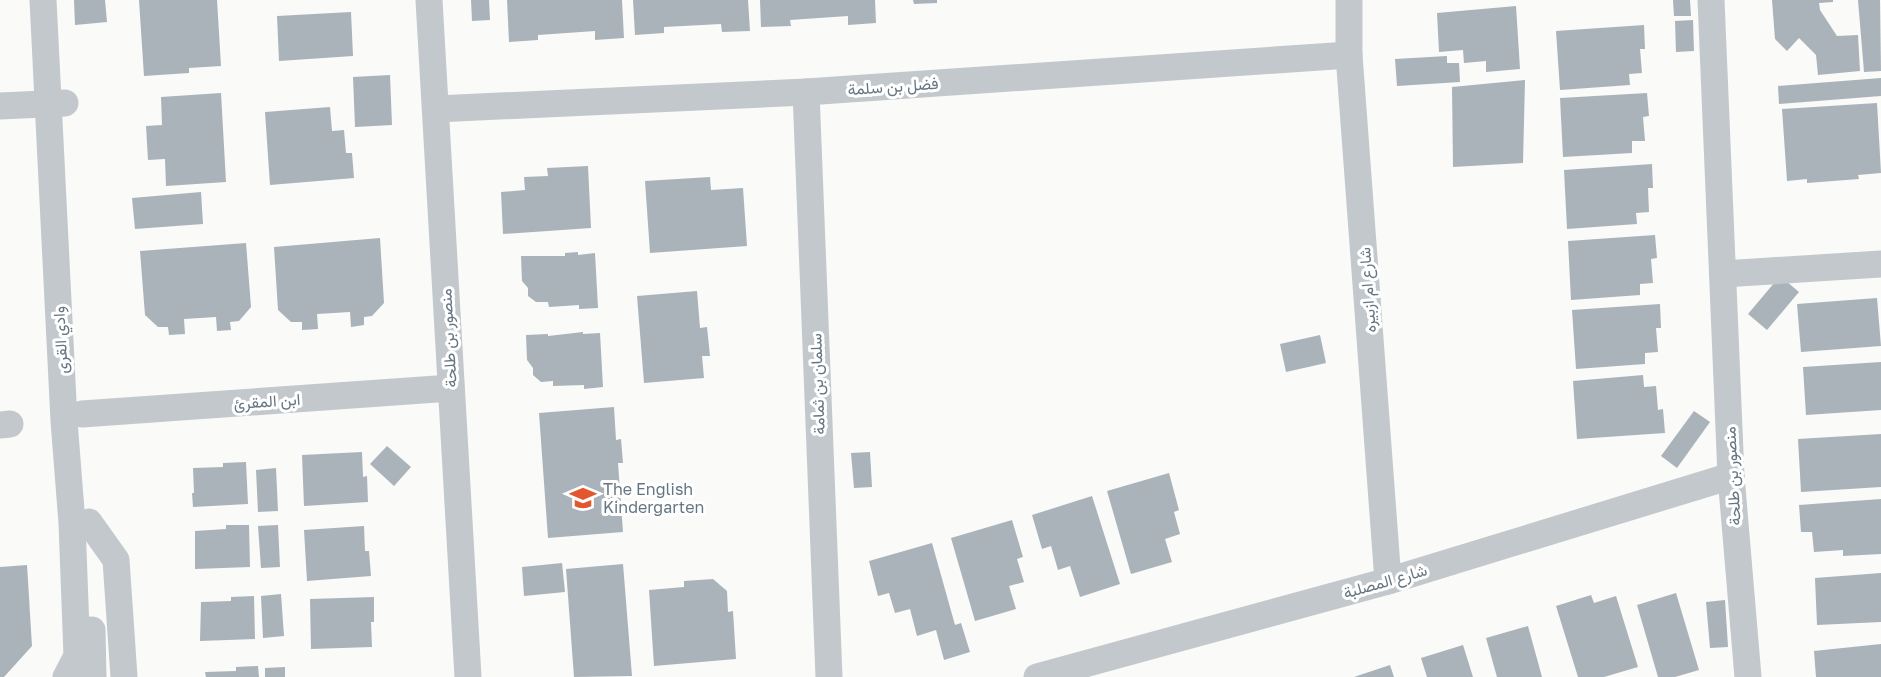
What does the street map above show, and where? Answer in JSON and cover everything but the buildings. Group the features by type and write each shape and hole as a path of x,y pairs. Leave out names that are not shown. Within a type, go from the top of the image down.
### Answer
{"street":[{"name":"وادي القرى","path":"43,0 57,103 82,414 89,522 93,677"},
{"name":"وادي القرى","path":"59,0 57,103 64,421 72,523 77,656 66,677"},
{"name":"منصور بن طلحة","path":"429,0 468,677"},
{"name":"شارع ام ازبيره","path":"1349,0 1349,54 1388,581"},
{"name":"منصور بن طلحة","path":"1711,0 1731,476 1748,677"},
{"name":"فضل بن سلمة","path":"436,109 806,92 1349,54"},
{"name":"سلمان بن ثمامة","path":"806,92 829,677"},
{"path":"0,106 57,103"},
{"path":"1723,274 1881,264"},
{"name":"ابن المقرئ","path":"82,414 451,388"},
{"name":"شارع المصلبة","path":"1037,677 1388,581 1731,476"},
{"path":"89,522 116,560 124,677"}],"place":[{"name":"The English Kindergarten","path":"583,498"}]}
